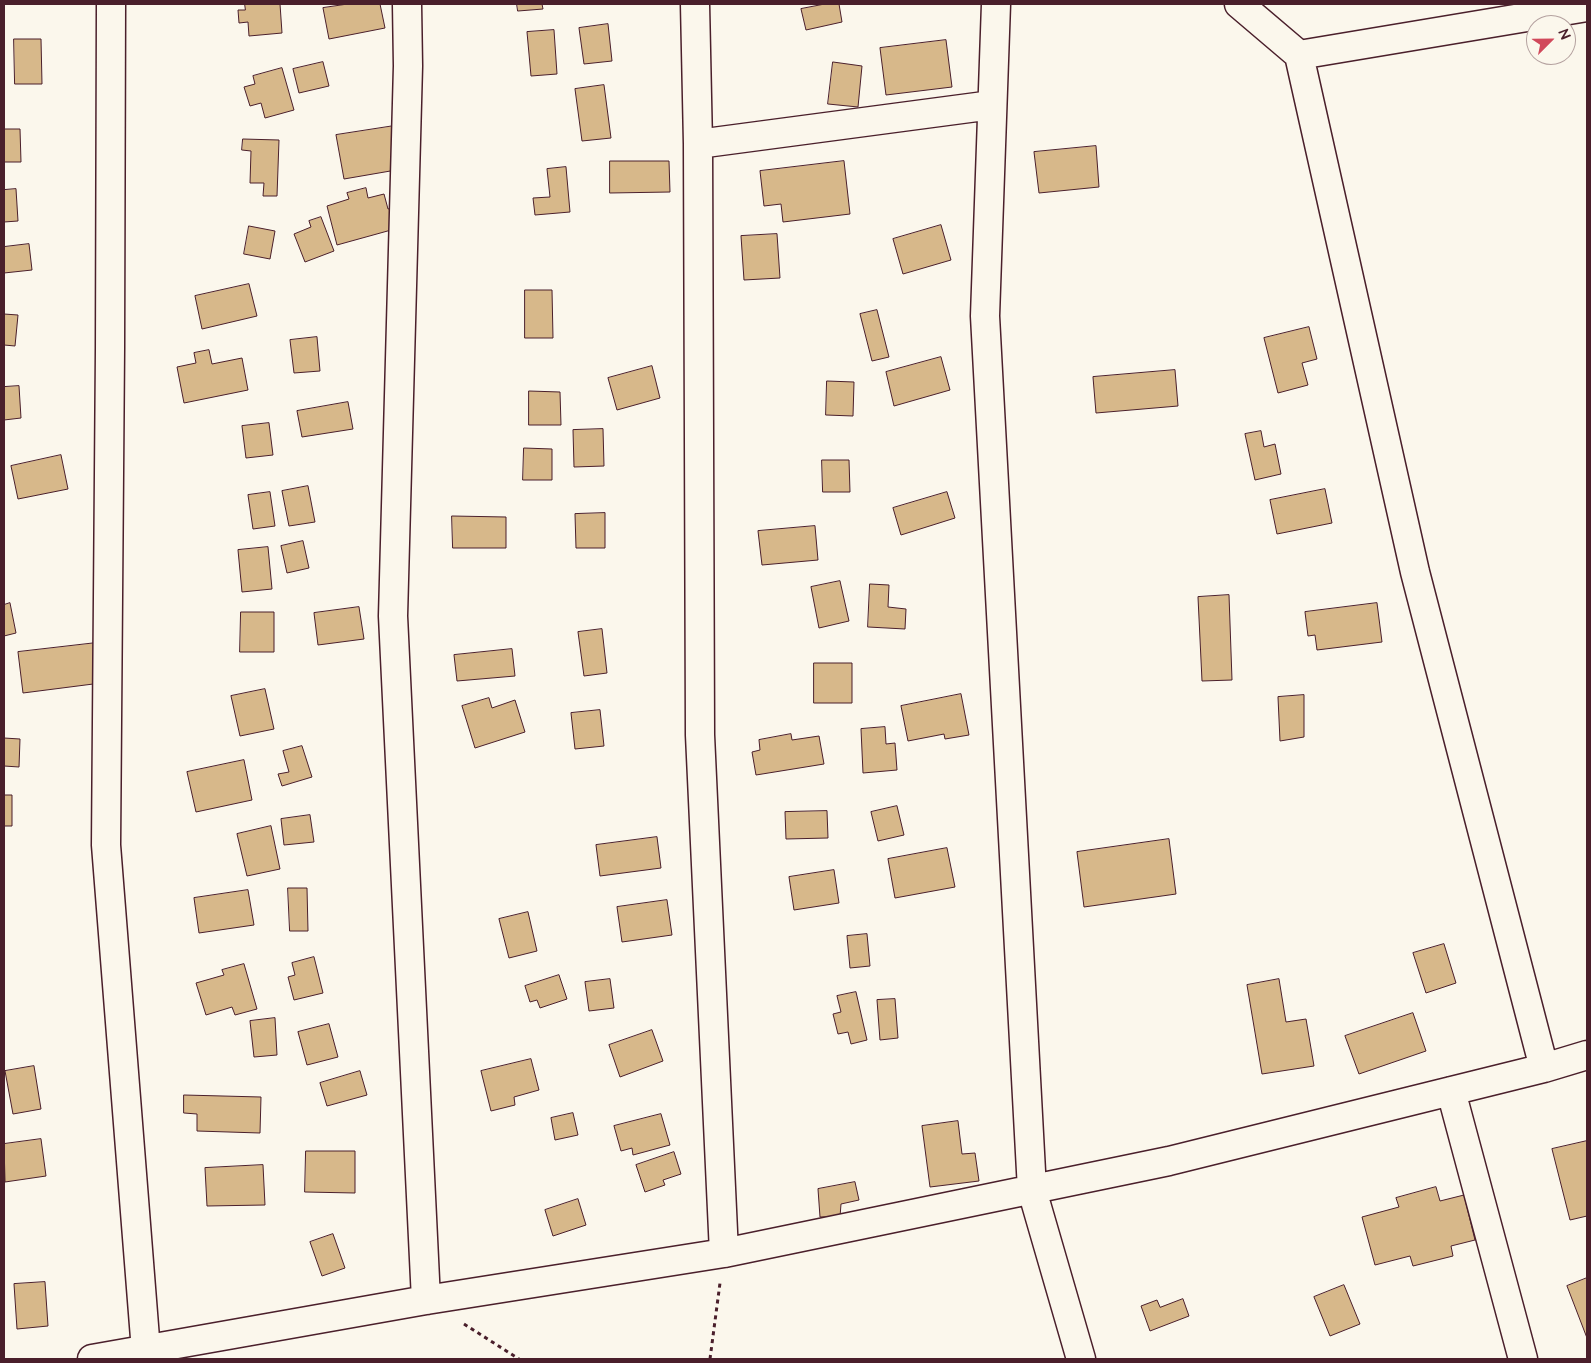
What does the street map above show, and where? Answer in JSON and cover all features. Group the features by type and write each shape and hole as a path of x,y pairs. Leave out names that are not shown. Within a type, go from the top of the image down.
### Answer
{"street":[{"path":"111,4 106,845 146,1351"},
{"path":"407,4 408,66 393,616 426,1300"},
{"path":"695,4 698,144 700,735 724,1253"},
{"path":"996,4 985,316 1032,1190 1081,1359"},
{"path":"1239,4 1299,55 1415,572 1544,1068"},
{"path":"1299,55 1587,7"},
{"path":"698,144 992,105"},
{"path":"92,1359 146,1351 426,1300 724,1253 1169,1161 1544,1068 1587,1055"},
{"path":"1451,1091 1523,1359"}],"path":[{"path":"710,1359 724,1253"},
{"path":"426,1300 519,1359"}],"building":[{"path":"245,4 280,4 282,33 249,36 248,22 239,23 238,10 245,10"},
{"path":"348,4 380,4 385,28 329,39 323,8"},
{"path":"517,4 542,4 543,9 518,11"},
{"path":"825,4 839,4 842,22 806,30 801,9"},
{"path":"608,24 612,61 584,64 579,28"},
{"path":"554,30 557,74 531,76 527,32"},
{"path":"14,39 41,39 42,84 15,84"},
{"path":"946,40 952,87 886,95 880,48"},
{"path":"323,62 329,86 299,93 293,69"},
{"path":"833,62 862,66 858,107 828,104"},
{"path":"282,68 294,110 265,118 261,103 250,106 244,87 255,84 253,76"},
{"path":"604,85 611,138 582,141 575,89"},
{"path":"394,126 402,169 344,179 336,135"},
{"path":"4,129 20,129 21,162 4,162"},
{"path":"243,139 279,140 277,196 263,196 264,183 250,183 251,151 242,150"},
{"path":"1096,146 1099,187 1039,193 1034,152"},
{"path":"610,161 669,161 670,192 610,193"},
{"path":"844,161 850,214 783,222 781,204 764,206 760,171"},
{"path":"566,167 570,212 535,215 533,198 550,197 547,169"},
{"path":"366,188 368,198 384,194 388,209 396,207 402,227 337,245 327,206 349,199 347,193"},
{"path":"16,189 18,221 4,222 4,190"},
{"path":"321,217 334,251 305,262 294,234 311,227 309,221"},
{"path":"941,225 951,260 903,274 893,239"},
{"path":"249,226 275,231 270,259 244,254"},
{"path":"777,234 780,278 744,280 741,236"},
{"path":"29,244 32,270 4,273 4,247"},
{"path":"249,284 257,316 202,329 195,296"},
{"path":"525,290 552,290 553,338 525,338"},
{"path":"877,310 889,357 872,361 860,314"},
{"path":"4,314 18,315 15,346 4,345"},
{"path":"1309,327 1317,359 1302,363 1308,385 1278,393 1264,338"},
{"path":"317,337 320,371 294,373 290,340"},
{"path":"209,350 212,364 242,358 248,390 184,403 177,367 196,363 194,353"},
{"path":"941,357 950,390 894,406 886,372"},
{"path":"652,366 660,398 617,410 608,378"},
{"path":"1175,370 1178,406 1096,413 1093,377"},
{"path":"827,381 854,382 853,416 826,415"},
{"path":"19,386 21,418 4,420 4,387"},
{"path":"529,391 560,392 561,425 529,425"},
{"path":"348,402 353,429 302,437 297,411"},
{"path":"269,423 273,455 246,458 242,426"},
{"path":"603,429 604,466 574,467 573,430"},
{"path":"1261,431 1264,447 1275,444 1281,474 1255,480 1245,434"},
{"path":"524,448 552,449 552,480 523,480"},
{"path":"61,455 68,489 18,499 11,466"},
{"path":"822,460 849,460 850,492 823,492"},
{"path":"308,486 315,522 289,526 282,491"},
{"path":"1325,489 1332,523 1277,534 1270,500"},
{"path":"270,492 275,526 253,529 248,495"},
{"path":"947,492 955,518 901,535 893,508"},
{"path":"605,513 605,548 576,548 575,514"},
{"path":"452,516 506,517 506,548 453,548"},
{"path":"815,526 818,560 762,565 758,531"},
{"path":"303,541 309,568 287,573 281,546"},
{"path":"268,547 272,589 242,592 238,550"},
{"path":"840,581 849,621 819,628 811,587"},
{"path":"870,584 889,585 888,607 906,609 905,629 868,627"},
{"path":"1229,595 1232,680 1202,681 1198,597"},
{"path":"10,603 16,633 4,636 4,605"},
{"path":"1377,603 1382,642 1317,650 1315,635 1308,636 1305,612"},
{"path":"359,607 364,639 318,645 314,613"},
{"path":"241,612 274,612 274,652 240,652"},
{"path":"602,629 607,673 584,676 578,632"},
{"path":"96,643 101,683 23,693 18,652"},
{"path":"512,649 515,676 457,681 454,655"},
{"path":"814,663 852,663 852,703 814,703"},
{"path":"265,689 274,729 240,736 231,696"},
{"path":"961,694 969,735 945,739 944,734 908,741 901,706"},
{"path":"1304,695 1304,737 1280,741 1278,697"},
{"path":"489,698 492,708 515,700 525,732 475,748 462,706"},
{"path":"600,710 604,746 575,749 571,713"},
{"path":"885,727 886,744 895,743 897,770 863,773 861,729"},
{"path":"791,734 792,740 819,736 824,764 756,775 752,752 760,750 759,740"},
{"path":"4,738 20,739 19,767 4,766"},
{"path":"302,746 312,777 282,786 278,774 289,772 283,751"},
{"path":"244,760 252,800 196,812 187,772"},
{"path":"4,795 12,795 12,826 4,826"},
{"path":"897,806 904,835 878,841 871,812"},
{"path":"827,811 828,838 786,839 785,812"},
{"path":"310,815 314,842 284,845 281,819"},
{"path":"271,826 280,869 247,876 237,834"},
{"path":"657,837 661,868 600,876 596,845"},
{"path":"1169,839 1176,894 1084,907 1077,852"},
{"path":"947,848 955,887 895,898 888,859"},
{"path":"834,870 839,903 794,910 789,877"},
{"path":"288,888 307,888 308,931 290,931"},
{"path":"248,890 254,925 199,933 194,898"},
{"path":"667,900 672,935 622,942 617,907"},
{"path":"528,912 537,951 509,958 499,919"},
{"path":"867,934 870,966 850,968 847,936"},
{"path":"1444,944 1456,983 1426,993 1413,953"},
{"path":"314,957 323,993 294,1000 288,977 295,975 292,963"},
{"path":"244,964 257,1009 235,1015 232,1007 206,1015 196,983 224,975 222,970"},
{"path":"559,975 567,999 540,1008 537,1000 530,1002 525,986"},
{"path":"610,979 614,1008 589,1011 585,982"},
{"path":"1279,979 1286,1022 1306,1019 1314,1066 1262,1074 1247,985"},
{"path":"856,992 867,1040 851,1044 848,1032 838,1034 833,1014 841,1012 837,996"},
{"path":"895,999 898,1038 880,1040 877,1000"},
{"path":"1413,1013 1426,1051 1359,1074 1345,1036"},
{"path":"275,1018 277,1055 254,1057 250,1021"},
{"path":"329,1024 338,1057 307,1065 298,1032"},
{"path":"652,1030 663,1061 620,1077 609,1045"},
{"path":"531,1059 539,1090 514,1097 515,1105 491,1111 481,1071"},
{"path":"34,1066 41,1109 13,1114 5,1071"},
{"path":"360,1071 367,1095 327,1106 320,1083"},
{"path":"184,1095 261,1097 260,1133 197,1131 197,1114 184,1113"},
{"path":"573,1113 578,1135 555,1140 551,1118"},
{"path":"661,1114 670,1145 633,1155 632,1148 621,1151 614,1126"},
{"path":"958,1121 962,1154 975,1153 979,1181 930,1187 922,1126"},
{"path":"41,1139 46,1176 5,1182 4,1144"},
{"path":"1587,1141 1587,1216 1570,1220 1552,1149"},
{"path":"306,1151 355,1151 355,1193 305,1192"},
{"path":"674,1152 681,1174 663,1180 665,1185 645,1192 636,1165"},
{"path":"263,1165 265,1205 207,1206 205,1168"},
{"path":"855,1182 859,1200 841,1204 840,1217 820,1217 818,1189"},
{"path":"1436,1187 1440,1201 1464,1195 1475,1240 1451,1246 1453,1256 1413,1266 1410,1256 1375,1265 1362,1217 1399,1207 1396,1198"},
{"path":"578,1199 586,1225 553,1236 545,1210"},
{"path":"333,1234 345,1268 322,1276 310,1242"},
{"path":"1587,1278 1587,1338 1567,1286"},
{"path":"45,1282 48,1326 17,1329 14,1284"},
{"path":"1344,1285 1360,1324 1330,1336 1314,1297"},
{"path":"1183,1299 1189,1316 1150,1331 1141,1306 1157,1300 1160,1307"}]}
